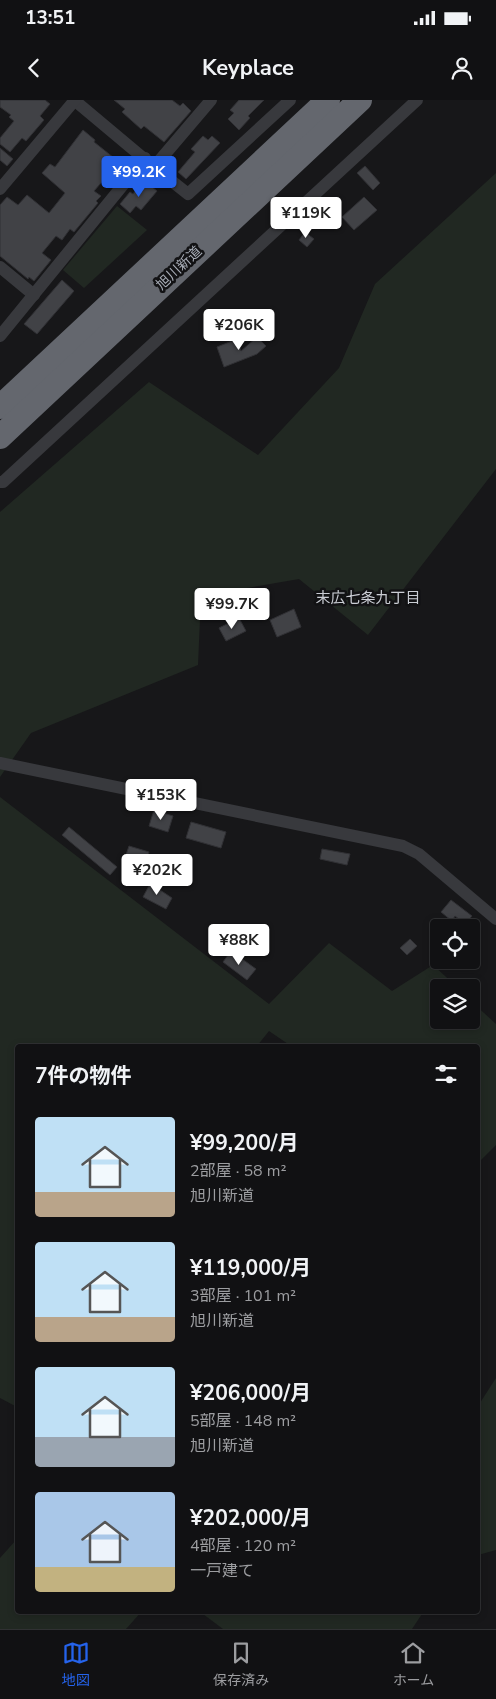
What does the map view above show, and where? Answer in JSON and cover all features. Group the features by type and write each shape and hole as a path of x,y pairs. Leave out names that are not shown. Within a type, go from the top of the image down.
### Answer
{"highway":[{"name":"旭川新道","path":"0,407 264,142 328,100"},
{"name":"旭川新道","path":"0,437 360,100"}],"street":[{"path":"0,189 75,100 188,194 264,142 290,100"},
{"path":"0,336 149,163 211,100"},
{"path":"0,482 3,482 11,475 417,100"},
{"path":"0,267 34,295"},
{"path":"0,763 403,846 419,854 496,918"}],"shaded area":[{"path":"496,173 496,469 368,635 299,579 201,596 198,665 31,733 0,777 0,512 149,382 258,455 339,368 375,284"},
{"path":"117,206 147,230 84,288 63,270"},
{"path":"0,797 269,1004 329,943 392,991 430,967 430,969 437,969 448,979 430,979 430,1029 480,1029 480,1009 496,1024 496,1145 480,1161 480,1044 288,1044 269,1031 259,1044 15,1044 15,1406 0,1398"},
{"path":"496,1378 496,1550 480,1554 480,1403"},
{"path":"15,1541 15,1614 139,1614 126,1629 0,1629 0,1558"},
{"path":"203,1614 422,1614 412,1629 223,1629"}],"building":[{"path":"0,100 45,100 50,104 40,116 44,120 26,141 22,138 10,152 0,144 0,138 14,121 9,117 11,115 0,107"},
{"path":"114,100 172,100 180,106 183,103 191,111 164,142 144,126 141,129 122,112 125,109"},
{"path":"239,100 264,100 248,116 250,118 239,130 228,119 234,113 230,110"},
{"path":"83,130 95,140 94,142 119,162 94,191 101,196 96,201 98,203 74,232 70,229 62,240 56,236 42,253 51,260 34,281 29,277 28,279 0,256 0,205 7,197 18,205 27,195 49,213 65,193 42,173 50,164 55,167"},
{"path":"203,136 208,140 212,136 220,143 186,179 178,172 195,152 191,149"},
{"path":"0,148 13,159 7,166 0,160"},
{"path":"365,166 380,183 373,190 357,173"},
{"path":"146,182 157,191 141,210 136,206 130,213 120,204 130,192 133,194 135,191 137,193"},
{"path":"364,197 377,210 354,230 342,217"},
{"path":"305,232 314,239 307,247 299,240"},
{"path":"62,280 74,291 37,334 24,324"},
{"path":"257,337 266,346 257,354 224,367 217,347 237,339 241,351"},
{"path":"294,609 301,627 277,637 270,620"},
{"path":"239,618 246,631 226,641 219,628"},
{"path":"154,810 173,816 168,832 149,826"},
{"path":"191,822 226,832 221,848 186,838"},
{"path":"69,827 117,867 110,875 62,835"},
{"path":"129,846 149,852 145,865 125,858"},
{"path":"322,849 350,854 347,865 320,859"},
{"path":"151,882 172,898 166,909 143,897"},
{"path":"451,900 472,916 469,919 459,919 455,916 453,919 450,919 441,912"},
{"path":"410,939 417,946 407,955 400,948"},
{"path":"231,951 256,969 247,980 223,962"}],"district":[{"name":"末広七条九丁目","path":"368,598"}]}
